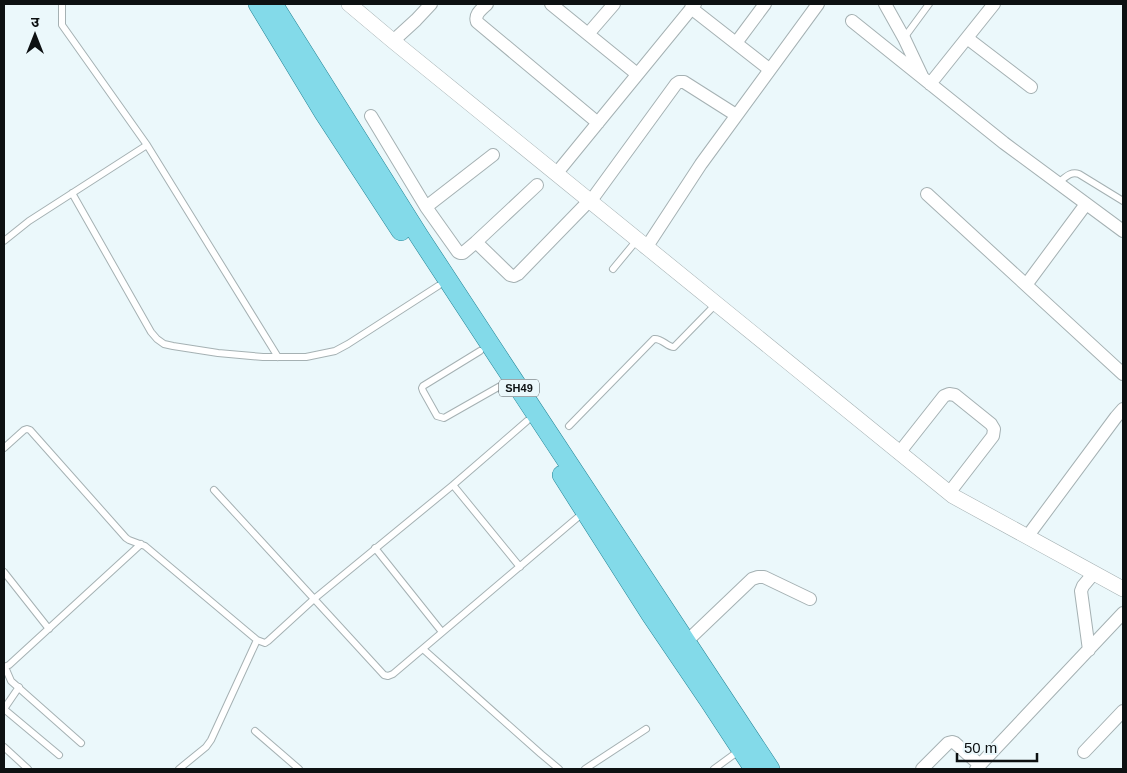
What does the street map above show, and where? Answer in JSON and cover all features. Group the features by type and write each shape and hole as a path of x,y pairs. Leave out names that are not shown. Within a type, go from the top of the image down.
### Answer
{"main road":[{"name":"SH49","path":"258,4 324,113 527,421 651,615 754,769"},
{"name":"SH49","path":"273,4 498,358 770,769"}],"street":[{"path":"349,4 949,493 1123,589"},
{"path":"393,41 431,4"},
{"path":"487,4 476,15 477,22 598,123"},
{"path":"551,4 637,74"},
{"path":"588,34 614,4"},
{"path":"736,43 766,4"},
{"path":"642,244 818,4"},
{"path":"884,4 927,81"},
{"path":"927,81 967,38 994,4"},
{"path":"556,174 693,6 769,69"},
{"path":"852,22 1004,142 1123,231"},
{"path":"967,38 1032,87"},
{"path":"476,242 510,276 518,274 590,201 679,82 684,82 736,115"},
{"path":"371,116 426,207 460,253 476,242 537,185"},
{"path":"426,207 493,155"},
{"path":"380,174 396,160"},
{"path":"927,194 1123,374"},
{"path":"1026,285 1086,204"},
{"path":"899,453 944,396 949,394 955,395 992,424 994,429 993,436 949,493"},
{"path":"1027,536 1123,409"},
{"path":"1089,650 1081,591 1094,573"},
{"path":"686,642 752,580 758,577 764,577 810,599"},
{"path":"922,769 952,742 978,767 1123,613"},
{"path":"1084,752 1123,711"}],"lane":[{"path":"62,4 62,25 147,145 278,357"},
{"path":"904,38 929,4"},
{"path":"4,241 29,221 147,145"},
{"path":"1058,183 1074,172 1123,201"},
{"path":"72,193 151,332 164,344 218,353 306,358 335,351 348,344 438,286"},
{"path":"613,268 642,244"},
{"path":"569,426 654,339 674,347 716,304"},
{"path":"480,351 423,386 423,391 437,416 444,418 502,385"},
{"path":"4,448 24,430 30,430 126,538 142,544 153,552 257,640 265,643 314,599 527,421"},
{"path":"453,484 520,567"},
{"path":"214,490 384,675 388,676 393,674 585,512"},
{"path":"81,743 11,681 4,667 9,665 142,544"},
{"path":"375,548 442,632"},
{"path":"4,572 49,629"},
{"path":"179,769 206,747 211,740 257,640"},
{"path":"423,649 559,769"},
{"path":"18,687 4,709 59,755"},
{"path":"584,769 646,729"},
{"path":"255,730 300,769"},
{"path":"4,747 28,769"},
{"path":"715,769 741,749"}]}
